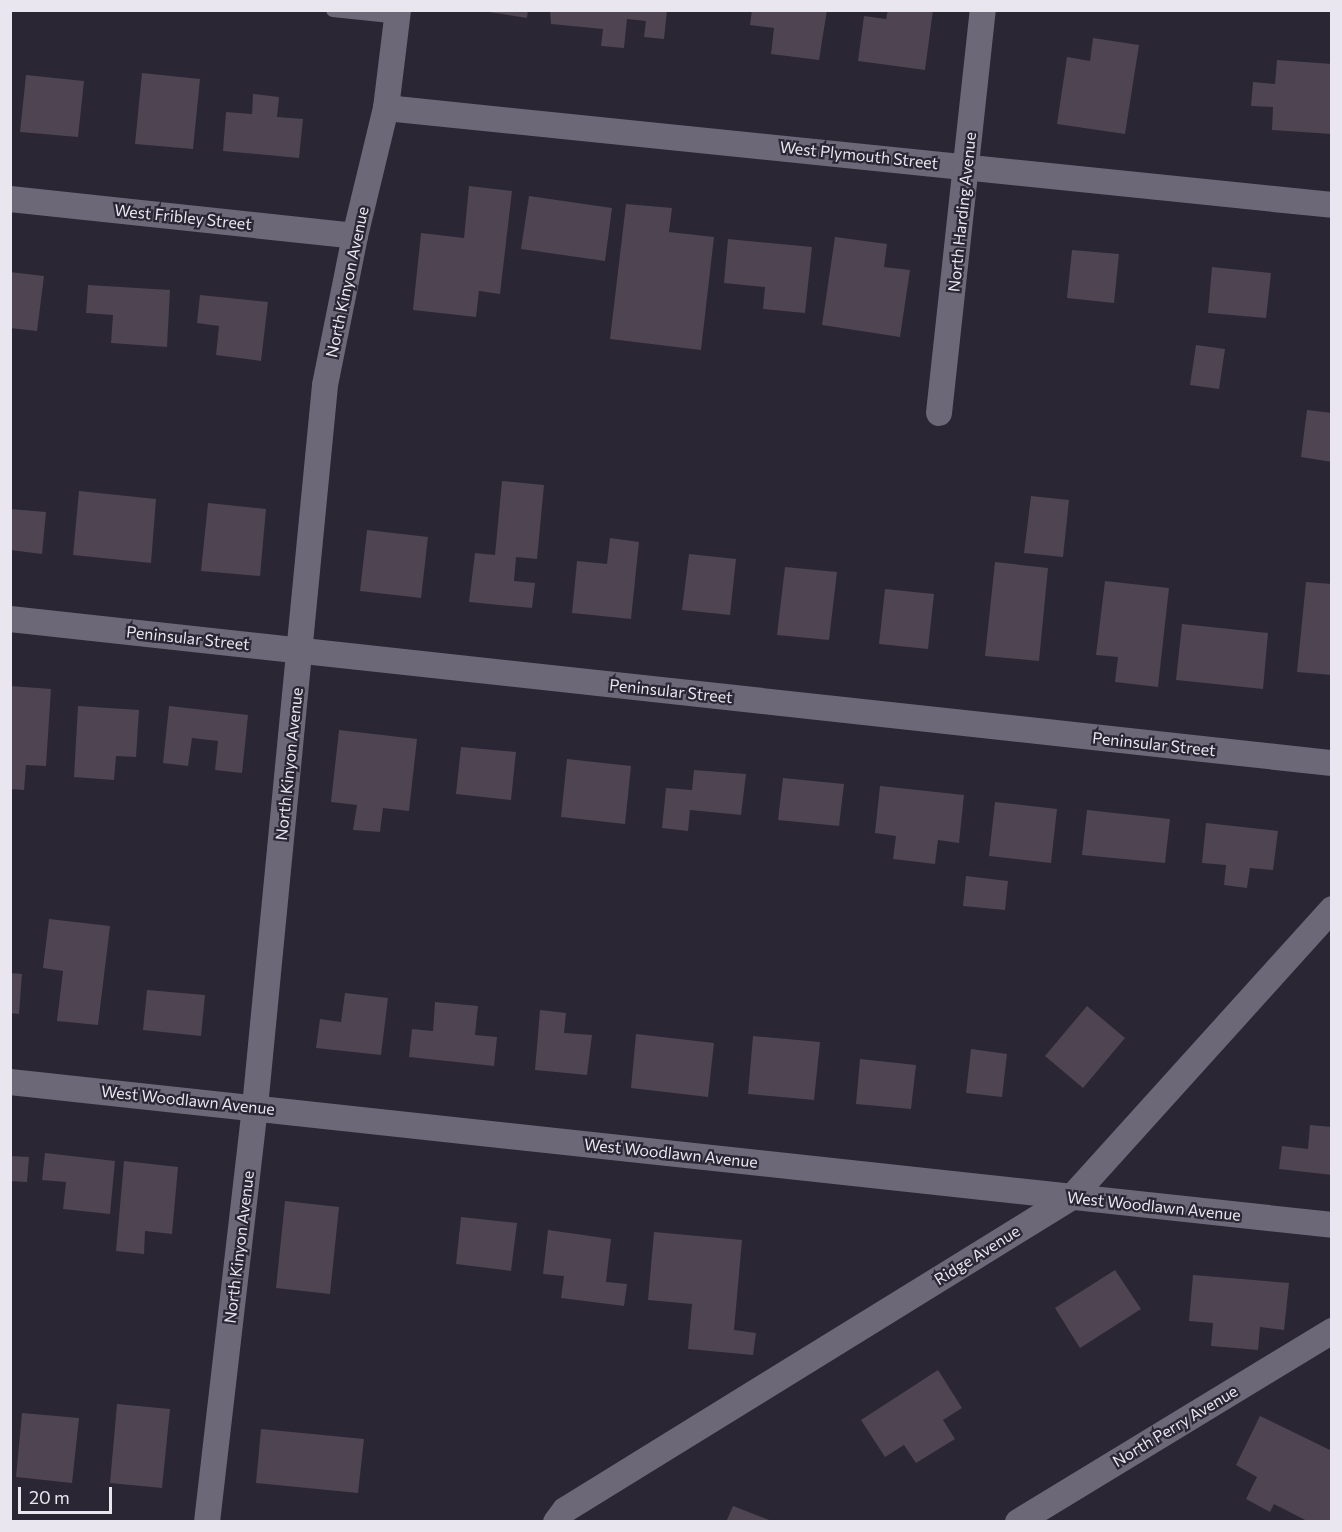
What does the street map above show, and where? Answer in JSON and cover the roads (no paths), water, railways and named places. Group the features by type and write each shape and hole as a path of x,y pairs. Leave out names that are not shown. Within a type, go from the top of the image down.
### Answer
{"street":[{"name":"North Harding Avenue","path":"939,413 968,166 983,10"},
{"name":"North Kinyon Avenue","path":"207,1521 255,1107 325,385 355,236 386,108 398,14"},
{"name":"West Plymouth Street","path":"386,108 1332,205"},
{"name":"West Fribley Street","path":"10,199 355,236"},
{"name":"Peninsular Street","path":"10,619 1332,763"},
{"name":"Ridge Avenue","path":"556,1521 565,1510 1072,1197 1332,909"},
{"name":"West Woodlawn Avenue","path":"10,1082 1332,1225"},
{"name":"North Perry Avenue","path":"1018,1521 1332,1331"}],"lane":[{"path":"333,10 398,14"}]}
